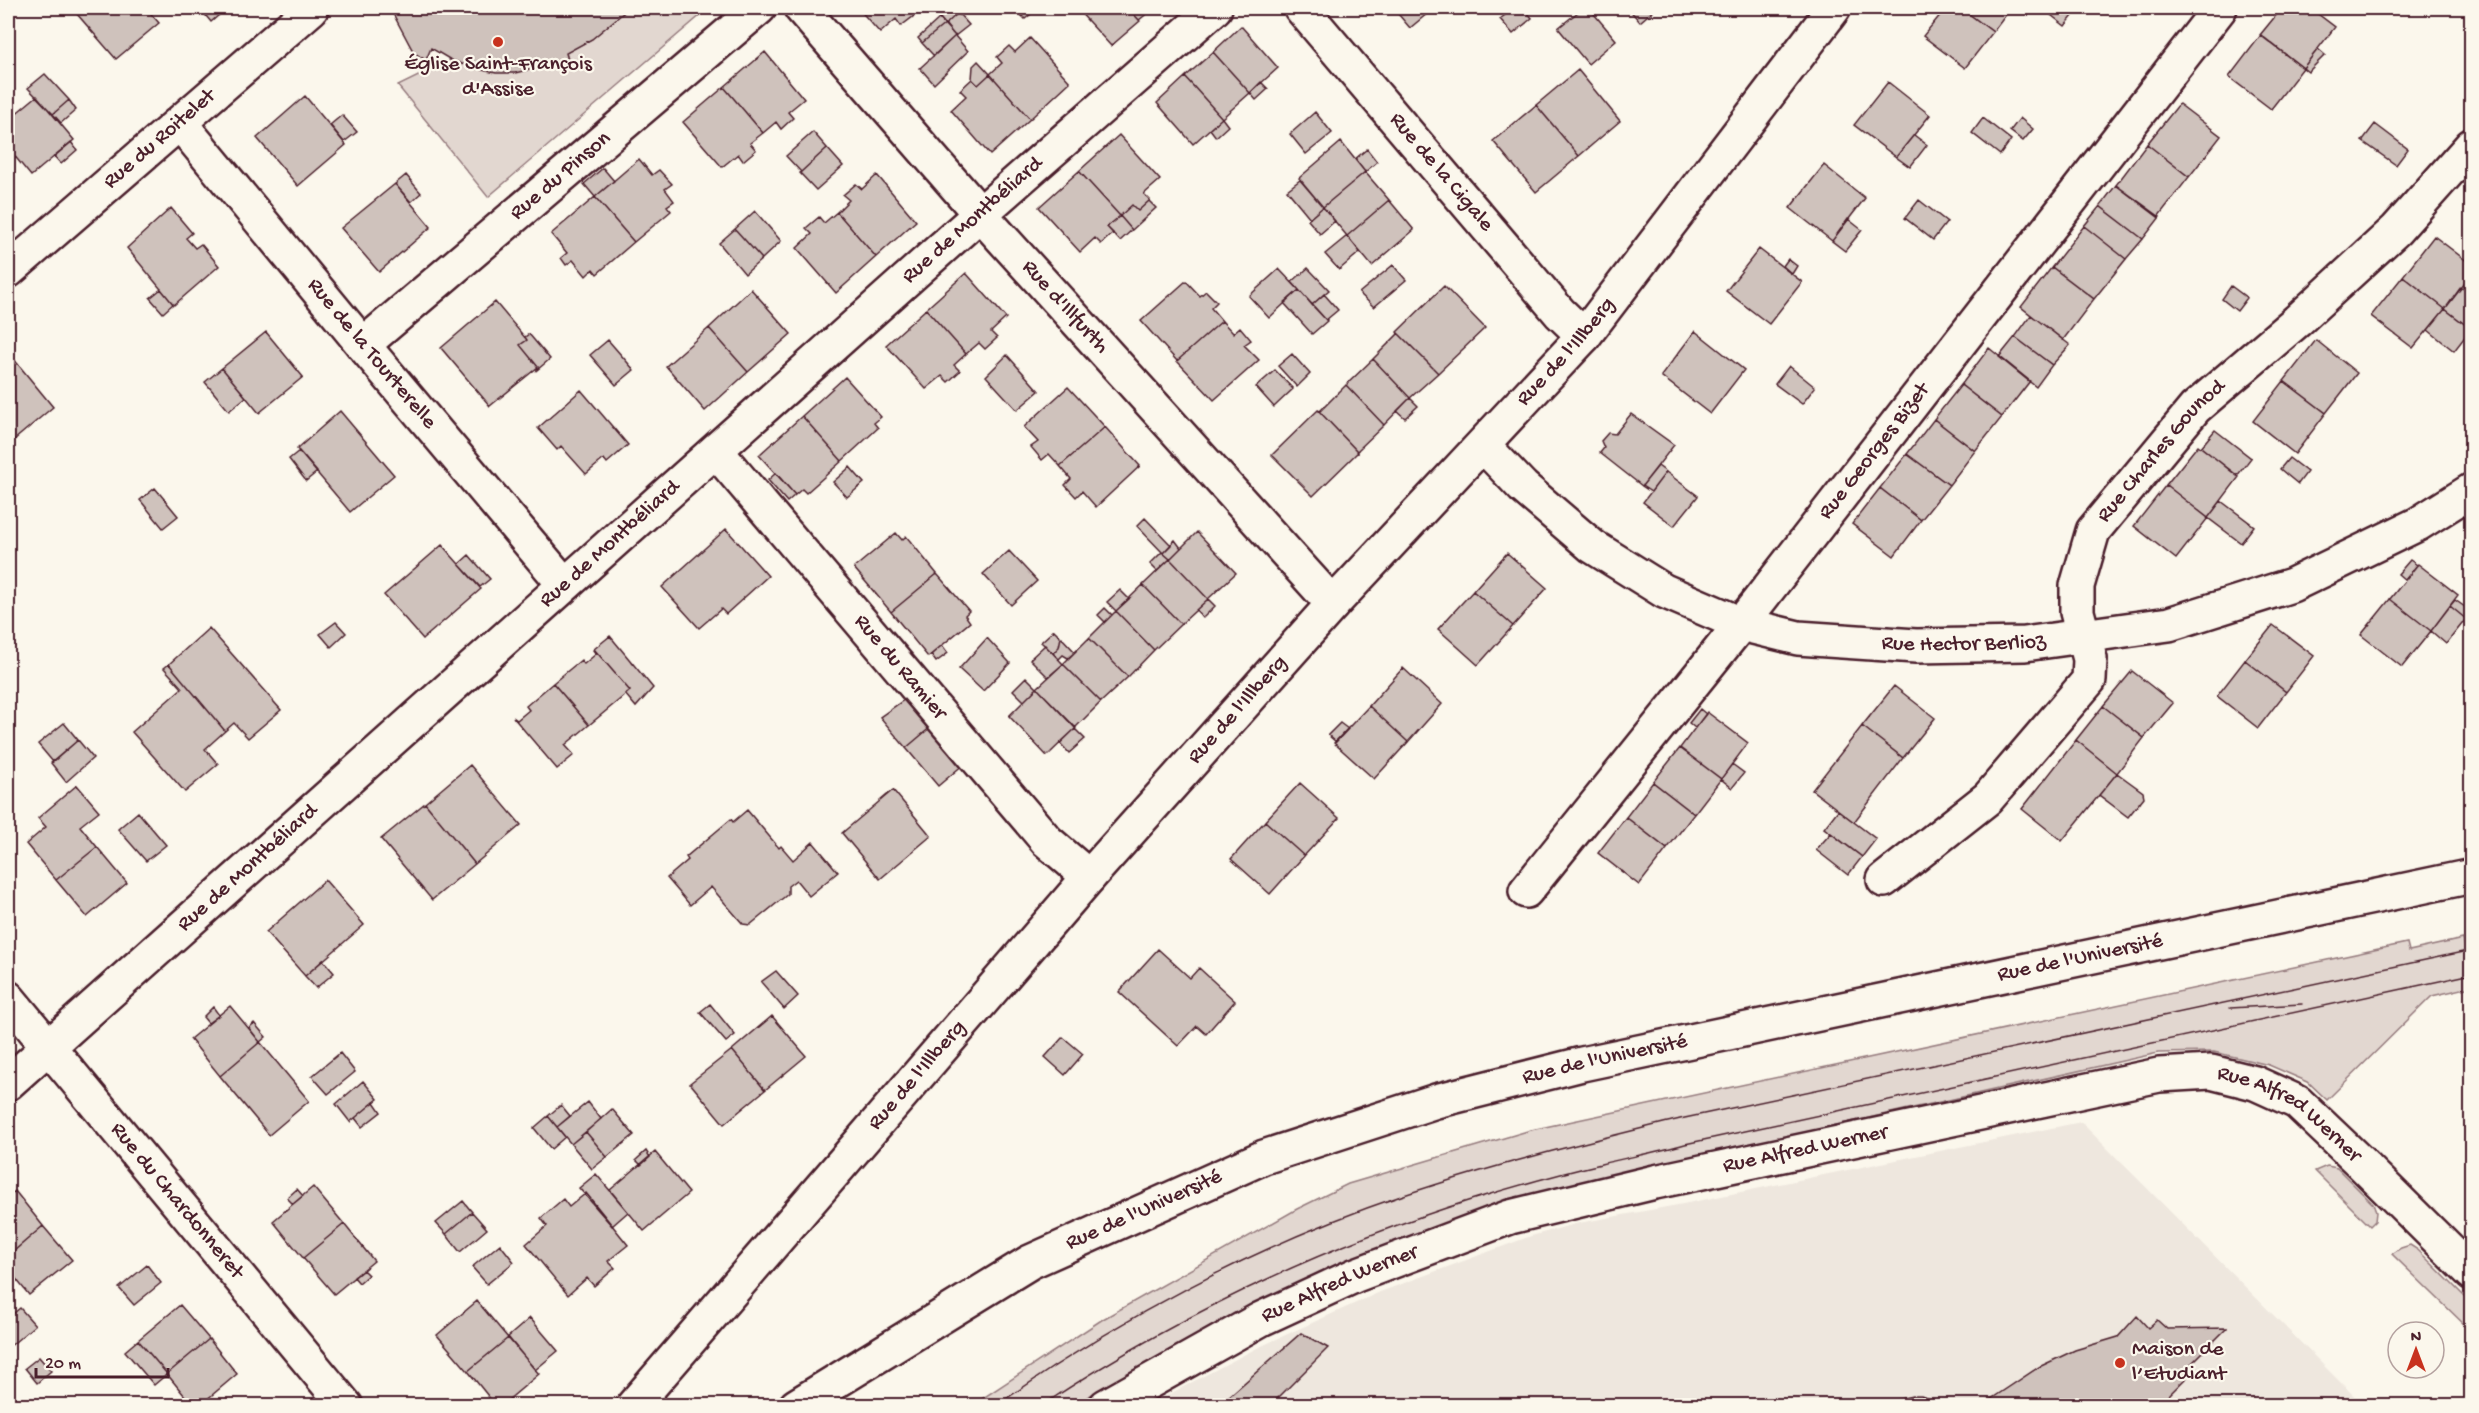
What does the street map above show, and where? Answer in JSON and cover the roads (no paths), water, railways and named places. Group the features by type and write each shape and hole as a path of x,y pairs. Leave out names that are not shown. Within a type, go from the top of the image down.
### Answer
{"street":[{"name":"Rue du Pinson","path":"363,345 759,8"},
{"name":"Rue d'Illfurth","path":"801,8 980,214 1333,604"},
{"name":"Rue de Montbéliard","path":"8,1083 564,584 1215,8"},
{"name":"Rue de la Cigale","path":"1301,8 1552,304 1584,336"},
{"name":"Rue de l'Illberg","path":"633,1406 1089,877 1333,604 1584,336 1834,8"},
{"name":"Rue Georges Bizet","path":"1527,891 1741,624 2220,8"},
{"name":"Rue du Roitelet","path":"8,271 311,9"},
{"name":"Rue de la Tourterelle","path":"180,123 564,584"},
{"name":"Rue Charles Gounod","path":"1884,880 1988,798 2089,680 2090,659 2077,612 2077,586 2093,531 2114,504 2195,408 2297,321 2396,230 2472,145"},
{"name":"Rue Hector Berlioz","path":"1483,445 1522,487 1592,546 1664,591 1741,624 1798,638 1916,646 2025,644 2169,624 2292,585 2418,524 2472,490"},
{"name":"Rue du Ramier","path":"716,451 1047,841 1089,877"},
{"name":"Rue de l'Université","path":"796,1406 1030,1262 1264,1157 1436,1101 1593,1062 2472,876"},
{"name":"Rue du Chardonneret","path":"8,998 346,1406"},
{"name":"Rue Alfred Werner","path":"1106,1406 1260,1319 1356,1275 1510,1217 1654,1182 2159,1075 2211,1072 2255,1083 2297,1102 2361,1162 2472,1273"}],"tram line":[{"path":"996,1406 1091,1343 1191,1286 1348,1215 1470,1174 1680,1119 2472,950"},
{"path":"1041,1406 1144,1343 1250,1287 1361,1239 1490,1194 1685,1144 2472,974"},
{"path":"2230,1008 2302,1004"}],"place":[{"name":"Église Saint-François d'Assise","path":"498,42"},
{"name":"Maison de l’Etudiant","path":"2120,1363"}]}
